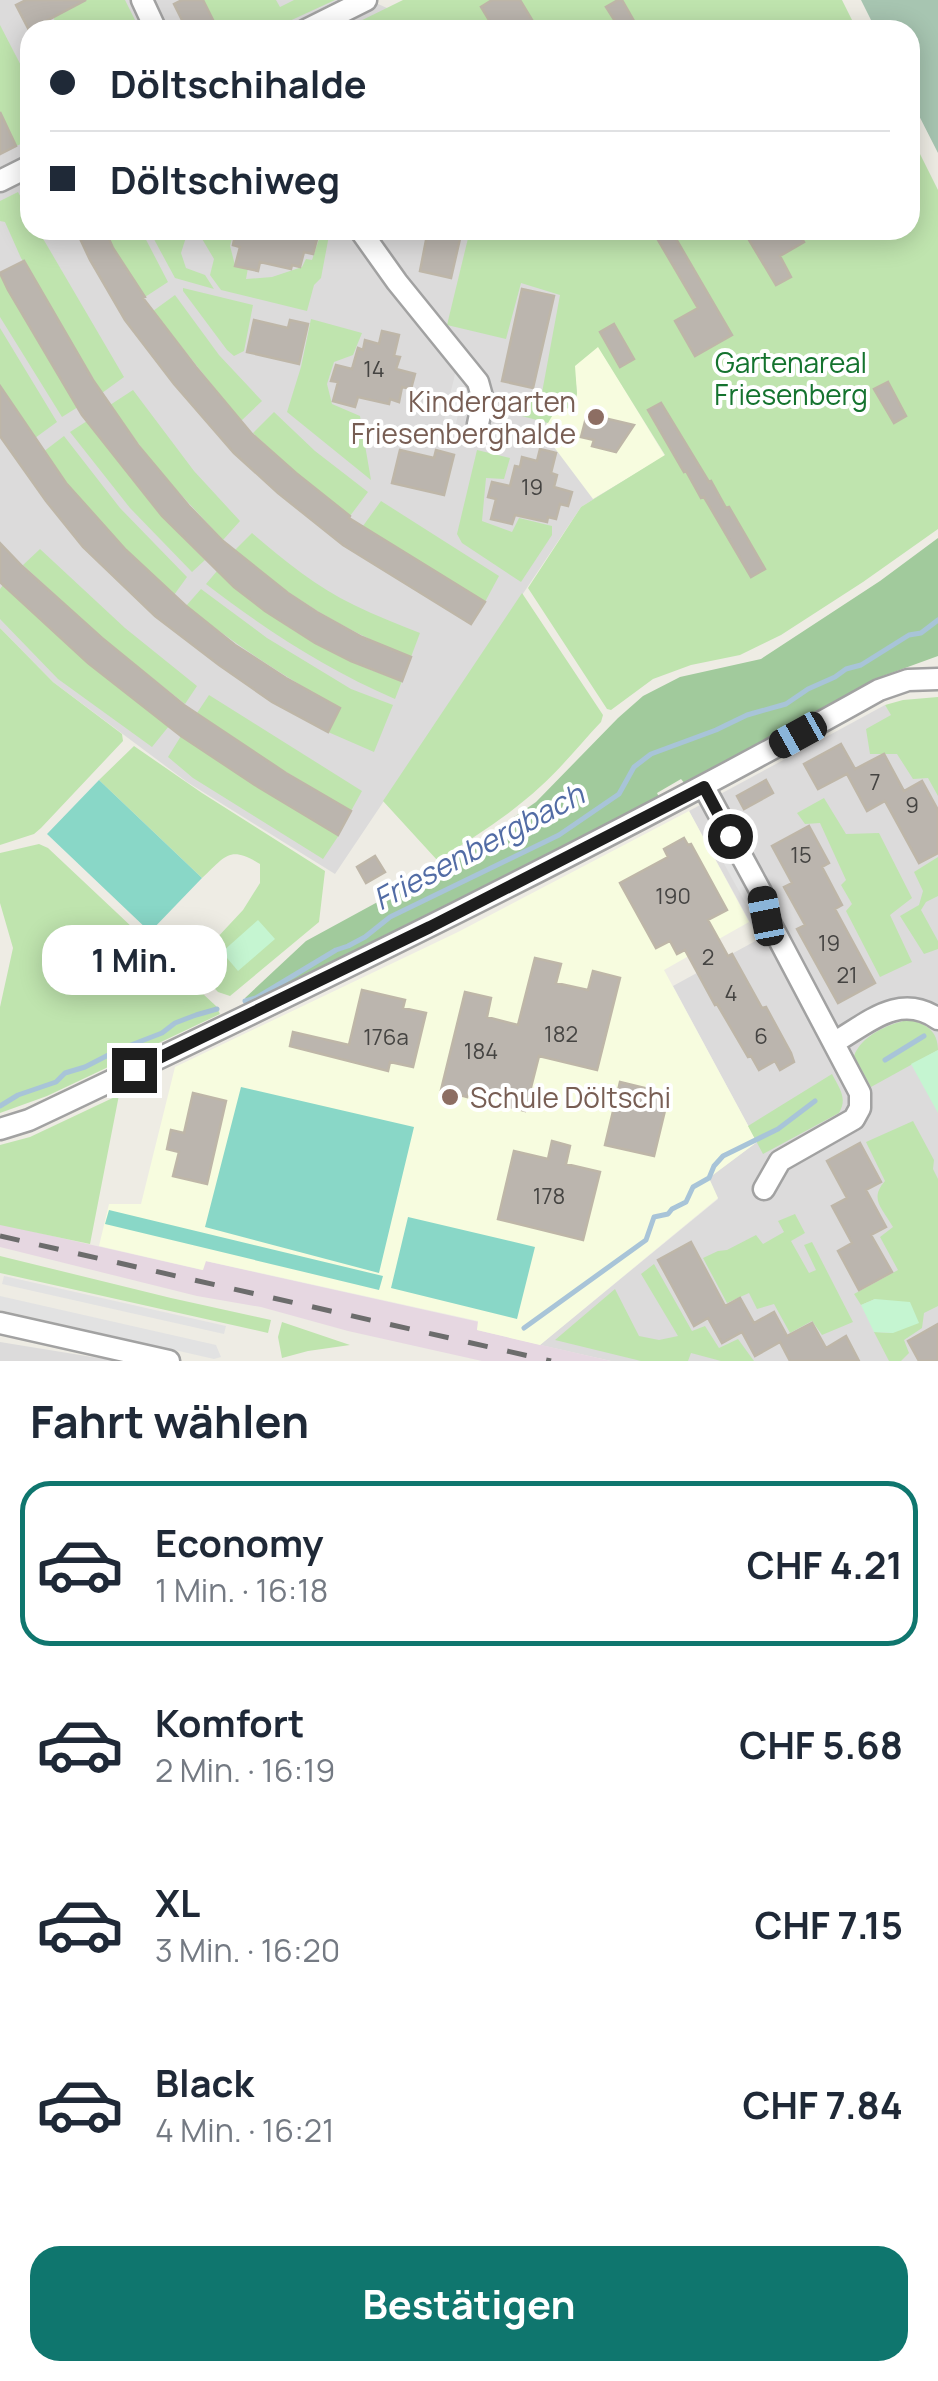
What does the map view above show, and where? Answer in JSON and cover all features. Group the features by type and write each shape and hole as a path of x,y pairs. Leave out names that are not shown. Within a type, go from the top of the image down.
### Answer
{"street":[{"path":"326,20 366,0"},
{"path":"367,240 478,382 484,400 478,424"},
{"path":"0,1129 29,1120 430,927 704,787 879,690 908,680 938,679"},
{"path":"704,787 762,892 766,916 860,1093 858,1114 848,1124 780,1161 764,1188"},
{"path":"835,1042 898,1008 926,1011 938,1020"},
{"path":"0,1323 168,1361"}],"shaded area":[{"path":"0,0 369,0 387,8 394,20 20,20 20,240 531,240 665,456 581,507 335,874 187,782 53,682 0,628"},
{"path":"861,0 938,0 938,153 920,118 920,20 871,20"},
{"name":"Kindergarten Friesenberghalde","path":"598,346 665,456 593,499 542,431 555,411 577,393 574,366"},
{"path":"455,374 467,376 454,432 442,429"},
{"path":"885,705 938,783 938,1361 611,1361 540,1345 718,1199 708,1178 757,1142 673,986 759,939 689,811"},
{"path":"99,780 202,878 150,932 47,834"},
{"name":"Schule Döltschi","path":"689,811 749,922 664,970 757,1142 709,1178 718,1198 540,1345 477,1330 478,1321 206,1261 203,1270 99,1246 109,1204 141,1204 175,1067 458,932"},
{"path":"723,843 751,890 750,904 835,1056 831,1059 722,860"},
{"path":"241,1087 414,1127 379,1273 205,1227"},
{"path":"109,1210 383,1276 379,1290 105,1224"},
{"path":"408,1217 535,1247 517,1319 391,1288"},
{"path":"0,1224 202,1270 205,1261 479,1322 477,1330 611,1361 482,1361 348,1331 0,1247"},
{"path":"4,1276 226,1326 224,1334 2,1284"},
{"path":"0,1296 216,1345 221,1357 214,1359 0,1310"},
{"path":"0,1342 117,1361 0,1361"}],"green space":[{"path":"81,0 125,0 135,20 54,20 53,17"},
{"path":"203,0 276,0 280,7 294,0 335,0 292,20 213,20"},
{"path":"403,0 842,0 852,20 362,20"},
{"path":"0,25 20,64 20,144 16,146 0,113"},
{"name":"Gartenareal Friesenberg","path":"920,154 938,190 938,529 781,635 740,655 691,665 653,679 611,710 607,709 528,588 581,507 665,455 598,347 575,366 574,407 555,411 548,423 518,415 519,405 541,398 560,295 521,283 506,339 447,325 468,240 920,240"},
{"path":"18,192 20,240 44,240 124,377 102,393 21,258 5,222 0,221 0,201"},
{"path":"109,240 146,240 168,282 145,297"},
{"path":"154,240 185,240 181,253 186,268 205,275 214,289 175,278"},
{"path":"203,240 232,240 235,265 248,268 246,279 272,277 302,267 306,259 312,260 319,240 328,240 321,278 314,285 307,311 221,290 210,275 214,259"},
{"path":"0,275 78,407 62,417 0,317"},
{"path":"183,288 253,305 244,351 234,356 227,350"},
{"path":"175,295 219,355 262,401 241,421 153,311"},
{"path":"311,319 362,333 353,355 334,362 327,384 332,404 360,416 371,480 287,412"},
{"path":"0,328 57,422 35,438 0,386"},
{"path":"133,390 194,471 240,521 223,540 158,470 110,405"},
{"path":"274,412 315,451 368,492 350,516 253,433"},
{"path":"87,421 157,511 205,560 192,572 130,508 70,432"},
{"path":"64,436 120,508 187,577 174,595 84,505 43,452"},
{"path":"477,450 510,458 504,479 486,478 482,521 512,532 519,518 552,526 552,535 521,582 462,543 457,534"},
{"path":"381,501 499,576 485,602 363,526"},
{"path":"252,533 327,590 420,633 411,657 340,624 255,568 234,551"},
{"path":"938,538 938,656 883,676 686,785 681,779 657,793 660,799 524,870 248,1006 245,998 306,941 440,868 536,802 643,696 680,677 761,659"},
{"path":"40,549 125,628 197,686 185,704 102,638 23,565"},
{"path":"217,571 258,606 303,636 352,662 402,681 395,699 321,662 229,601 206,584"},
{"path":"3,585 107,678 169,726 152,747 58,679 0,619"},
{"path":"201,589 267,638 351,689 393,705 374,752 328,732 340,708 261,660 186,606"},
{"path":"522,593 603,715 601,722 529,797 437,860 383,801"},
{"path":"0,628 53,682 122,734 123,741 34,834 0,845"},
{"path":"209,695 362,791 351,811 197,713"},
{"path":"938,697 938,796 928,778 913,779 897,754 870,754 866,729 891,715 885,705"},
{"path":"181,736 339,835 323,859 193,778 168,757"},
{"path":"134,746 325,871 319,922 230,996 218,992 203,976 201,955 243,910 260,883 260,864 234,854 202,878 99,780"},
{"path":"824,798 846,834 879,833 912,898 890,915 912,962 880,977 846,911 852,904 841,885 846,880 820,823 805,824 797,813"},
{"path":"39,844 48,848 220,1014 47,1096 0,1113 0,1007 13,948 0,903 0,853"},
{"path":"938,857 938,896 921,910 938,941 938,949 924,954 900,916 919,905 923,891 914,872"},
{"path":"258,920 275,939 238,971 222,952"},
{"path":"908,1020 930,1029 938,1050 871,1087 854,1056 876,1032"},
{"path":"938,1050 938,1113 911,1064"},
{"path":"832,1074 843,1098 839,1113 763,1154 748,1126"},
{"path":"119,1095 90,1244 0,1225 0,1145 30,1137"},
{"path":"913,1121 934,1160 938,1179 938,1306 924,1313 922,1328 904,1340 909,1353 901,1361 889,1361 874,1332 893,1333 875,1299 861,1305 854,1294 898,1270 880,1237 893,1227 879,1204 878,1193 885,1181 866,1142"},
{"path":"795,1214 805,1233 791,1241 809,1273 816,1270 804,1245 812,1242 853,1322 822,1335 812,1321 790,1333 774,1304 757,1309 749,1293 727,1303 703,1258 756,1235 763,1244 784,1232 778,1221"},
{"path":"0,1256 271,1320 268,1333 0,1273"},
{"path":"654,1264 692,1331 705,1326 719,1348 738,1339 754,1361 721,1361 691,1353 688,1361 641,1361 555,1340 615,1289 639,1336 659,1340 678,1336 641,1274"},
{"path":"875,1299 910,1302 919,1323 893,1333 874,1332 861,1305"},
{"path":"282,1322 350,1345 282,1358 278,1337"}],"building":[{"path":"26,0 86,0 48,20 24,20 16,5"},
{"path":"203,0 213,20 182,20 174,4"},
{"path":"492,0 520,0 532,20 489,20 481,7"},
{"path":"622,0 633,20 614,20 606,7"},
{"path":"0,112 16,146 0,154"},
{"path":"81,240 109,240 143,298 252,434 349,518 485,602 471,624 343,545 234,453 125,320"},
{"path":"234,240 317,240 313,254 304,252 300,267 292,265 291,269 260,262 258,271 235,266 240,247 233,245"},
{"path":"426,240 460,240 451,278 420,271"},
{"path":"658,240 677,240 732,335 695,356 675,321 698,308"},
{"path":"749,240 803,240 780,256 791,277 776,285"},
{"path":"24,261 93,380 138,445 189,506 223,541 288,593 362,637 411,657 402,681 315,643 265,611 234,587 162,516 82,415 8,290 0,273"},
{"path":"522,289 554,296 533,388 502,381"},
{"path":"254,320 288,328 290,320 308,324 299,364 247,352"},
{"path":"614,324 634,359 620,367 600,332"},
{"path":"382,331 399,335 394,356 400,357 396,369 415,374 411,389 402,387 399,402 390,399 389,404 358,397 355,407 333,401 338,382 331,381 336,365 352,369 358,348 363,350 365,340 379,344"},
{"path":"888,382 906,416 894,423 874,389"},
{"path":"0,386 66,483 126,550 235,645 340,708 328,732 272,702 219,665 155,616 83,547 0,436"},
{"path":"661,403 765,569 751,577 648,410"},
{"name":"Kindergarten Friesenberghalde","path":"587,414 634,425 616,452 592,446 594,440 581,437"},
{"path":"540,449 556,453 551,473 557,475 554,487 572,492 568,506 560,504 556,519 548,517 547,522 515,515 512,524 491,519 496,499 488,497 492,482 510,486 515,466 520,467 522,457 537,461"},
{"path":"400,450 434,458 436,450 454,455 444,495 392,483"},
{"path":"0,543 102,638 184,705 351,811 338,835 181,736 88,663 0,582"},
{"path":"841,744 855,769 884,754 904,791 922,781 938,810 938,853 919,863 885,801 867,811 847,774 818,789 804,764"},
{"path":"766,780 773,793 744,809 737,796"},
{"path":"809,826 829,863 822,867 842,905 835,909 875,983 838,1003 797,929 805,925 784,887 792,883 772,846"},
{"path":"684,838 727,910 708,920 762,1008 766,1007 791,1053 794,1062 780,1070 775,1061 759,1070 715,1005 685,950 677,954 670,941 656,948 620,883 668,857 664,849"},
{"path":"375,856 385,872 366,883 357,867"},
{"path":"535,958 561,964 556,983 588,990 593,971 620,978 597,1070 539,1056 525,1111 499,1104 501,1098 469,1090 467,1097 441,1090 465,992 491,998 487,1017 518,1025"},
{"path":"362,990 405,1000 403,1008 426,1013 413,1067 390,1062 388,1071 290,1046 293,1032 349,1045"},
{"path":"620,1082 669,1094 654,1156 605,1145"},
{"path":"193,1093 226,1101 207,1184 173,1176 179,1152 167,1149 171,1130 184,1133"},
{"path":"552,1141 570,1146 566,1164 600,1172 583,1240 498,1219 514,1151 548,1159"},
{"path":"860,1143 881,1182 866,1190 886,1227 871,1235 892,1272 859,1290 838,1251 852,1243 832,1206 847,1198 827,1161"},
{"path":"691,1242 725,1306 740,1298 754,1323 774,1312 787,1336 812,1323 826,1348 846,1336 859,1361 790,1361 780,1342 755,1356 742,1332 722,1343 708,1318 694,1326 658,1260"},
{"path":"938,1324 938,1361 919,1361 908,1341"}],"waterway":[{"name":"Friesenbergbach","path":"245,1001 365,937 390,917 559,835 619,794 634,767 651,754 747,715 786,704 909,635 921,633 938,620"},
{"name":"Friesenbergbach","path":"0,1106 18,1095 56,1082 65,1073 162,1033 175,1023 217,1009"},
{"path":"885,1060 924,1036"},
{"path":"524,1328 646,1240 654,1217 668,1214 686,1202 693,1187 709,1178 723,1156 778,1129 815,1101"}],"railway":[{"path":"0,1236 551,1361"}],"place":[{"name":"Kindergarten Friesenberghalde","path":"596,417"},
{"name":"Schule Döltschi","path":"450,1097"}],"route":[{"path":"134,1070 430,927 704,787 730,836"}]}
